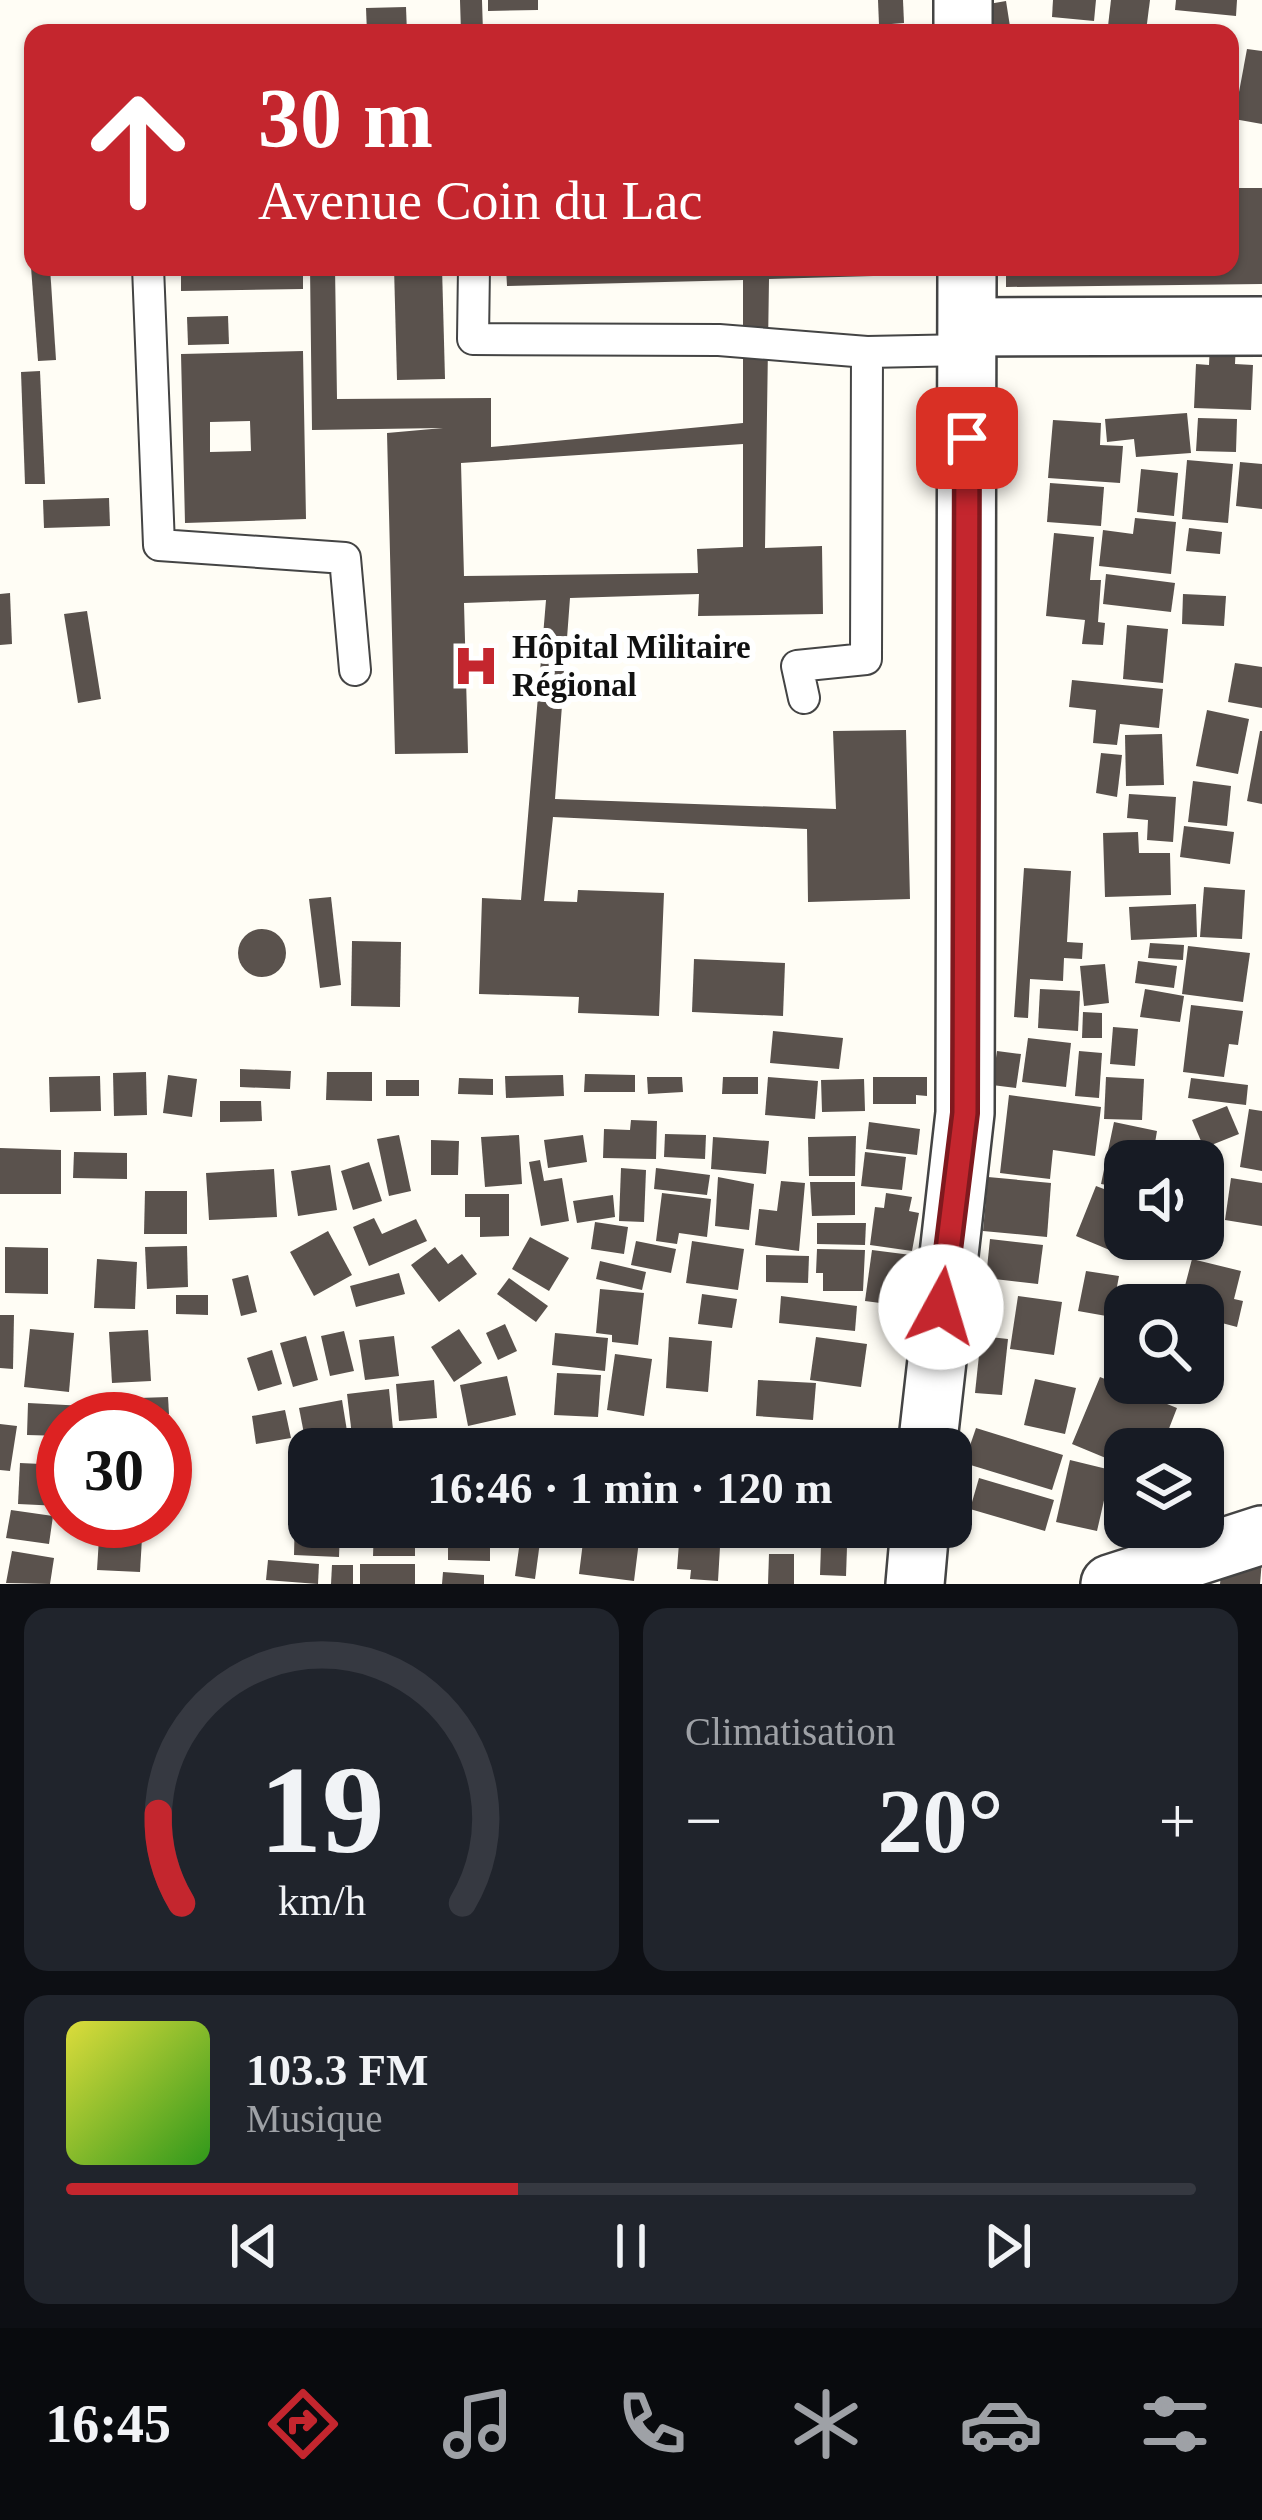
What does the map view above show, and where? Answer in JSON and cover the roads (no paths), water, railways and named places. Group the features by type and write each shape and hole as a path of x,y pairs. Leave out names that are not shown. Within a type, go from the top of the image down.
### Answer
{"street":[{"path":"929,1428 965,1113 967,276"},
{"path":"968,339 1262,326"},
{"path":"1110,1584 1262,1535"},
{"path":"914,1584 918,1548"}],"lane":[{"path":"148,276 159,545 345,558 355,670"},
{"path":"475,276 473,339 719,340 867,352 968,339"},
{"path":"804,698 797,666 866,659 867,352"}],"place":[{"name":"Hôpital Militaire Régional","path":"476,666"}]}
